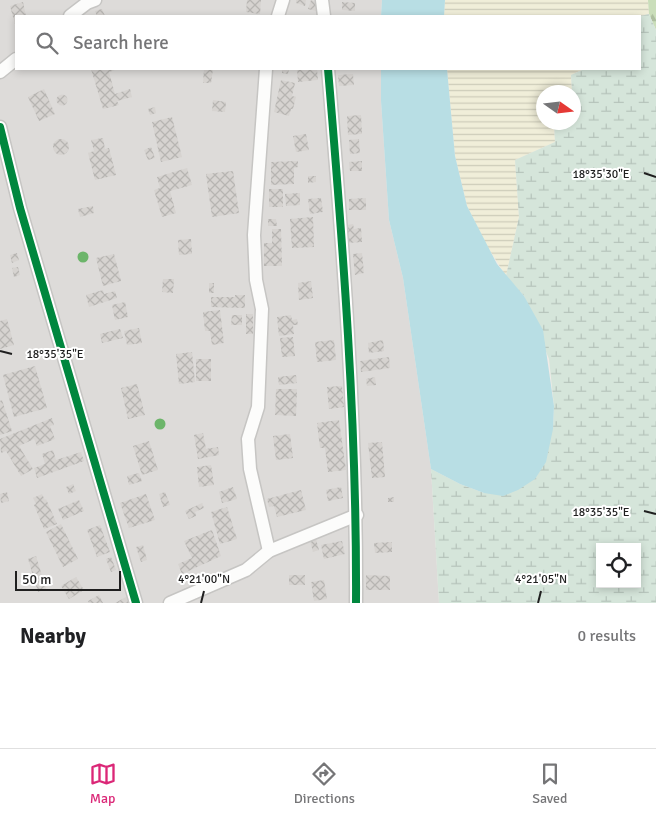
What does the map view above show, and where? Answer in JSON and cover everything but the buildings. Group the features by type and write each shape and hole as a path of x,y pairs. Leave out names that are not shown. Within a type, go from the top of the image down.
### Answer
{"street":[{"path":"71,15 95,0"},
{"path":"278,15 283,0"},
{"path":"322,0 324,15"},
{"path":"0,72 15,60"},
{"path":"266,70 254,235 256,280 262,309 258,407 248,439 250,469 269,551"},
{"path":"328,70 342,238 357,515 356,603"},
{"path":"0,127 20,208 136,603"},
{"path":"170,603 246,570 269,551 357,515"}],"shaded area":[{"path":"0,0 382,0 381,15 15,15 15,70 381,70 381,101 389,220 403,278 431,469 439,603 0,603"},
{"path":"445,0 648,0 649,14 641,16 444,15"},
{"path":"447,70 582,70 571,75 572,85 536,85 536,130 554,130 555,142 515,160 519,217 506,276 485,243 467,206 455,156"}],"green space":[{"path":"648,0 656,0 656,30 649,14"},
{"path":"649,14 656,30 656,603 439,603 431,469 460,484 484,493 553,429 554,406 549,359 524,296 506,276 519,217 515,160 555,142 554,130 581,130 581,85 572,85 571,75 582,70 641,70 641,16"}],"water":[{"path":"382,0 445,0 444,15 381,15"},
{"path":"381,70 447,70 455,156 467,206 497,264 524,296 543,330 554,406 553,429 546,462 535,479 518,490 503,496 484,493 460,484 431,469 403,278 389,220 381,101"}],"cycle path":[{"path":"328,70 344,269 352,402 356,603"},
{"path":"0,127 20,208 136,603"}]}
